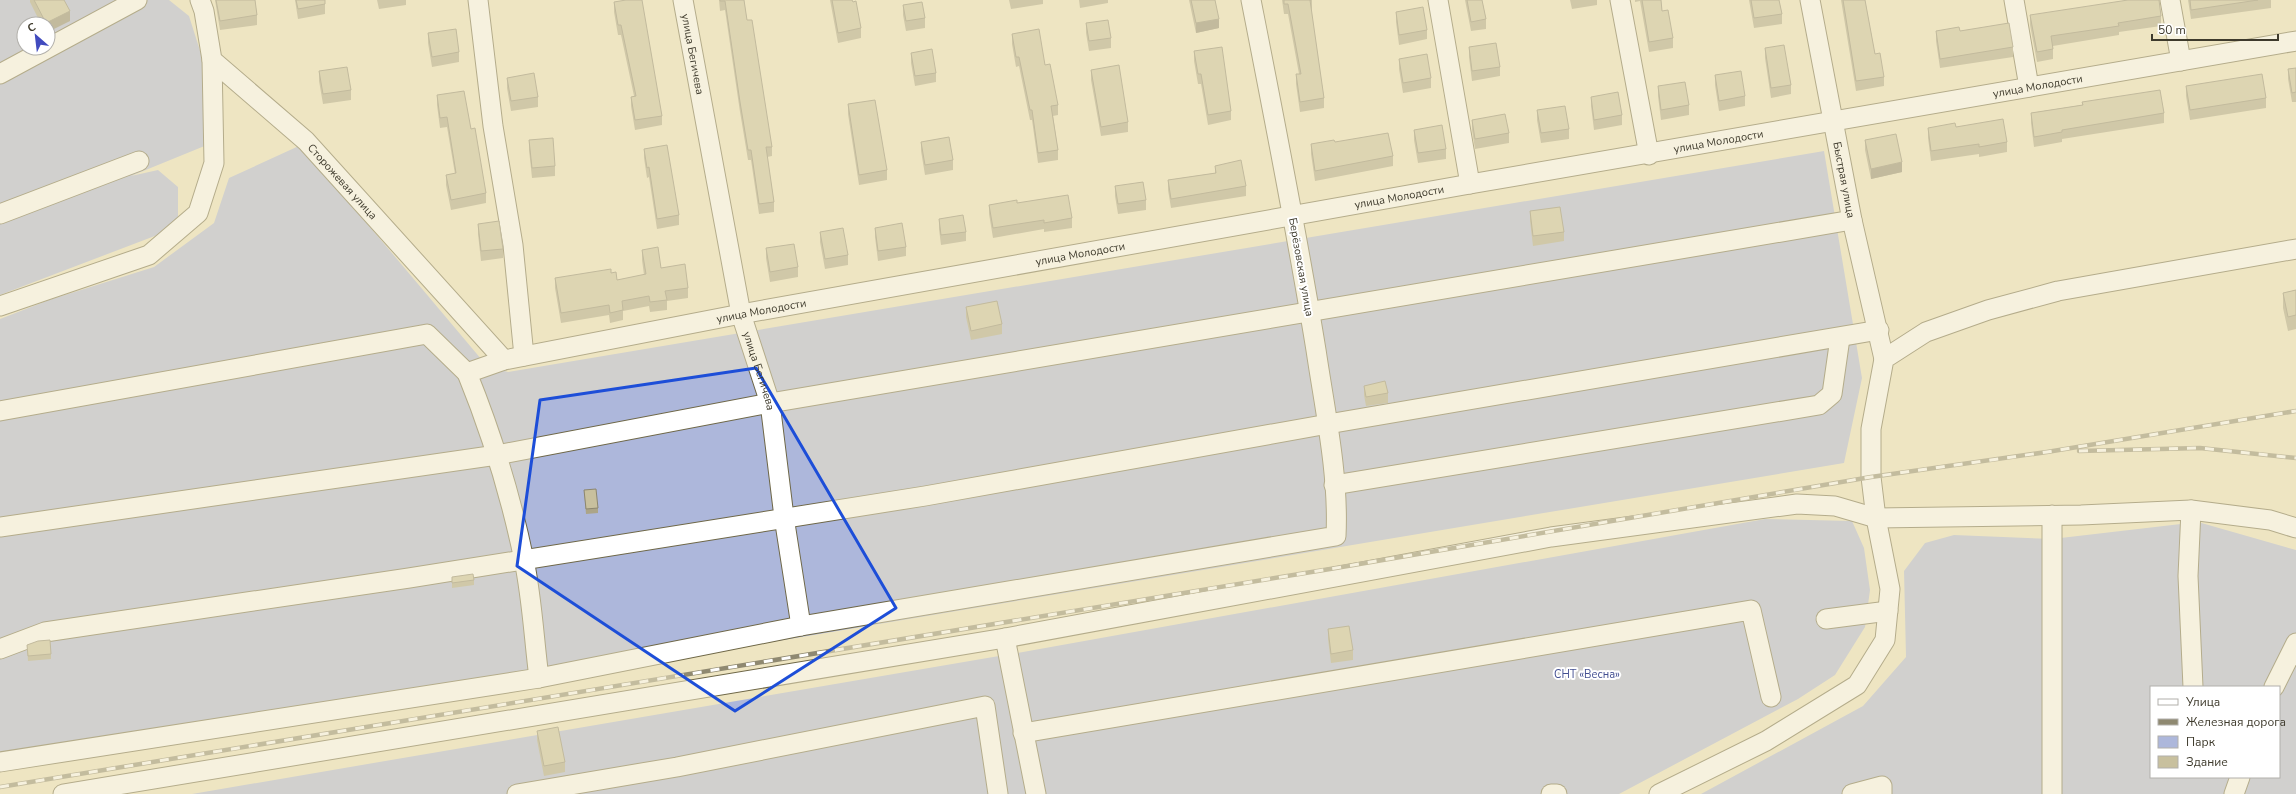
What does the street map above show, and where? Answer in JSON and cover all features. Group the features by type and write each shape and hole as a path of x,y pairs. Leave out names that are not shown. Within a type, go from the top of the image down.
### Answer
{"street":[{"path":"0,74 137,0"},
{"path":"0,306 149,255 198,213 214,164 212,60 204,11 200,0"},
{"path":"478,0 493,126 513,246 524,356"},
{"name":"улица Бегичева","path":"682,0 741,314 770,402 784,517 801,626"},
{"name":"Берёзовская улица","path":"801,626 1336,536 1334,485 1328,424 1293,217 1251,0"},
{"path":"1438,0 1470,184"},
{"path":"1620,0 1649,155"},
{"name":"Быстрая улица","path":"1810,0 1852,220 1879,330 1884,359"},
{"path":"2014,0 2029,87"},
{"path":"2170,0 2181,61"},
{"name":"улица Молодости","path":"468,373 504,360 741,314 1293,217 1470,184 1834,123 2029,87 2296,41"},
{"name":"Сторожевая улица","path":"212,60 306,140 504,360"},
{"path":"0,214 139,161"},
{"path":"0,527 497,455 770,402 1852,220"},
{"path":"1668,792 1766,741 1856,685 1885,640 1890,589 1876,518 1871,477 1871,429 1884,359 1926,332 1988,310 2058,291 2296,249"},
{"path":"0,649 44,632 524,560 784,517 933,495 1328,424 1840,338 1879,330"},
{"path":"0,411 428,334 468,373 484,413 497,455 524,560 539,678"},
{"path":"1334,485 1819,405 1832,394 1840,338"},
{"path":"63,794 1005,638 1559,536 1796,504 1835,506 1876,518 2052,515 2191,510 2270,520 2296,528"},
{"path":"2191,510 2188,576 2193,686"},
{"path":"2052,515 2052,794"},
{"path":"1023,733 1750,610 1771,697"},
{"path":"1826,619 1888,611"},
{"path":"0,762 539,678 801,626"},
{"path":"1005,638 1036,794"},
{"path":"2274,686 2296,643"},
{"path":"518,794 677,767 985,706 998,794"},
{"path":"2234,794 2240,778"},
{"path":"1852,794 1882,786 1882,794"},
{"path":"1551,794 1557,794"}],"highlighted area":[{"path":"756,368 896,608 735,711 517,566 540,400"}],"green space":[{"path":"0,0 169,0 189,16 203,60 207,145 131,176 158,170 178,187 178,218 160,234 0,295"},
{"path":"301,145 487,366 508,372 1824,151 1862,378 1844,463 231,732 0,769 0,319 49,300 154,267 214,223 229,178"},
{"name":"СНТ «Весна»","path":"1765,519 1852,521 1864,548 1870,590 1865,627 1835,675 1798,699 1619,794 192,794 1023,652"},
{"path":"2198,522 2296,550 2296,794 1701,794 1863,706 1906,657 1904,571 1925,543 1954,535 2052,539"}],"building":[{"path":"34,0 64,0 70,11 56,18 56,16 42,16"},
{"path":"216,0 255,0 257,15 220,21"},
{"path":"296,0 325,0 325,4 298,9"},
{"path":"642,0 662,116 635,120 631,97 636,96 621,25 618,25 614,2"},
{"path":"720,0 744,0 747,20 752,20 772,147 766,147 774,202 759,204 751,150 748,150 725,1"},
{"path":"832,0 856,1 861,28 838,33"},
{"path":"1191,0 1215,0 1219,19 1196,23"},
{"path":"1284,0 1310,0 1324,98 1300,102 1296,74 1301,74 1288,4 1284,4"},
{"path":"1467,0 1482,0 1486,19 1471,22"},
{"path":"1642,0 1661,0 1662,11 1668,10 1673,38 1649,42"},
{"path":"1751,0 1779,0 1782,14 1754,18"},
{"path":"1843,0 1865,0 1875,54 1880,53 1884,77 1856,81"},
{"path":"2128,0 2159,0 2161,16 2118,23 2119,26 2051,36 2053,49 2037,52 2030,15"},
{"path":"2190,0 2258,0 2191,10"},
{"path":"922,2 925,18 906,21 903,5"},
{"path":"1423,7 1427,30 1399,35 1396,12"},
{"path":"1108,20 1111,38 1089,41 1086,23"},
{"path":"2009,23 2013,47 1940,59 1936,31 1959,27 1960,31"},
{"path":"456,29 459,52 432,57 428,33"},
{"path":"1039,29 1045,65 1050,64 1058,105 1051,106 1058,150 1038,153 1032,110 1030,110 1019,57 1016,57 1012,34"},
{"path":"1496,43 1500,67 1472,71 1469,47"},
{"path":"1784,45 1791,85 1771,88 1765,48"},
{"path":"1222,47 1231,111 1208,115 1201,74 1198,74 1194,51"},
{"path":"932,49 936,73 915,76 911,53"},
{"path":"1427,54 1431,78 1403,83 1399,59"},
{"path":"1119,65 1128,122 1101,127 1091,70"},
{"path":"347,67 351,90 323,94 319,71"},
{"path":"2296,68 2296,92 2292,93 2288,69"},
{"path":"1741,71 1745,96 1719,101 1715,75"},
{"path":"534,73 538,97 511,101 507,78"},
{"path":"2262,74 2266,98 2190,110 2186,86"},
{"path":"1685,82 1689,105 1661,110 1658,86"},
{"path":"2160,90 2164,113 2062,130 2062,132 2034,137 2031,113 2083,105 2082,102"},
{"path":"464,91 471,129 475,128 486,193 451,200 446,175 456,173 447,117 440,118 437,95"},
{"path":"1618,92 1622,115 1594,120 1591,97"},
{"path":"875,100 887,170 859,175 848,104"},
{"path":"1565,106 1569,129 1541,133 1537,110"},
{"path":"1505,114 1509,133 1475,139 1472,120"},
{"path":"2003,119 2007,142 1979,147 1979,144 1931,151 1928,128 1955,123 1956,127"},
{"path":"1442,125 1446,149 1418,153 1414,130"},
{"path":"1388,133 1393,156 1315,171 1311,144 1334,140 1335,142"},
{"path":"1896,134 1902,162 1871,169 1865,140"},
{"path":"949,137 953,160 925,165 921,142"},
{"path":"553,138 555,166 532,168 529,140"},
{"path":"667,145 679,215 657,219 649,167 647,168 644,149"},
{"path":"1241,160 1246,186 1171,199 1168,180 1216,173 1215,166"},
{"path":"1143,182 1146,200 1118,204 1115,186"},
{"path":"1068,195 1072,218 1044,223 1044,220 993,228 989,205 1017,200 1017,203"},
{"path":"1560,207 1564,232 1533,236 1530,211"},
{"path":"963,215 966,232 941,235 939,219"},
{"path":"499,221 503,249 481,251 478,224"},
{"path":"902,223 906,247 878,251 875,228"},
{"path":"843,228 848,255 825,259 820,232"},
{"path":"794,244 798,267 770,272 766,248"},
{"path":"658,247 661,268 685,264 688,288 665,291 667,300 650,302 649,296 622,301 623,310 610,313 609,305 561,313 555,278 611,269 611,273 616,272 617,280 646,274 642,250"},
{"path":"2296,290 2296,315 2288,317 2283,293"},
{"path":"997,301 1002,324 971,331 966,307"},
{"path":"1385,381 1388,393 1366,397 1364,386"},
{"path":"596,489 598,508 586,509 584,490"},
{"path":"473,574 474,580 452,583 452,577"},
{"path":"1349,626 1353,650 1331,654 1328,629"},
{"path":"50,640 51,654 28,656 27,645 38,641"},
{"path":"558,727 565,762 544,766 537,731"}],"railway":[{"path":"0,787 1330,569 1871,477 2047,452 2296,411"},
{"path":"2079,451 2200,448 2296,458"}]}
